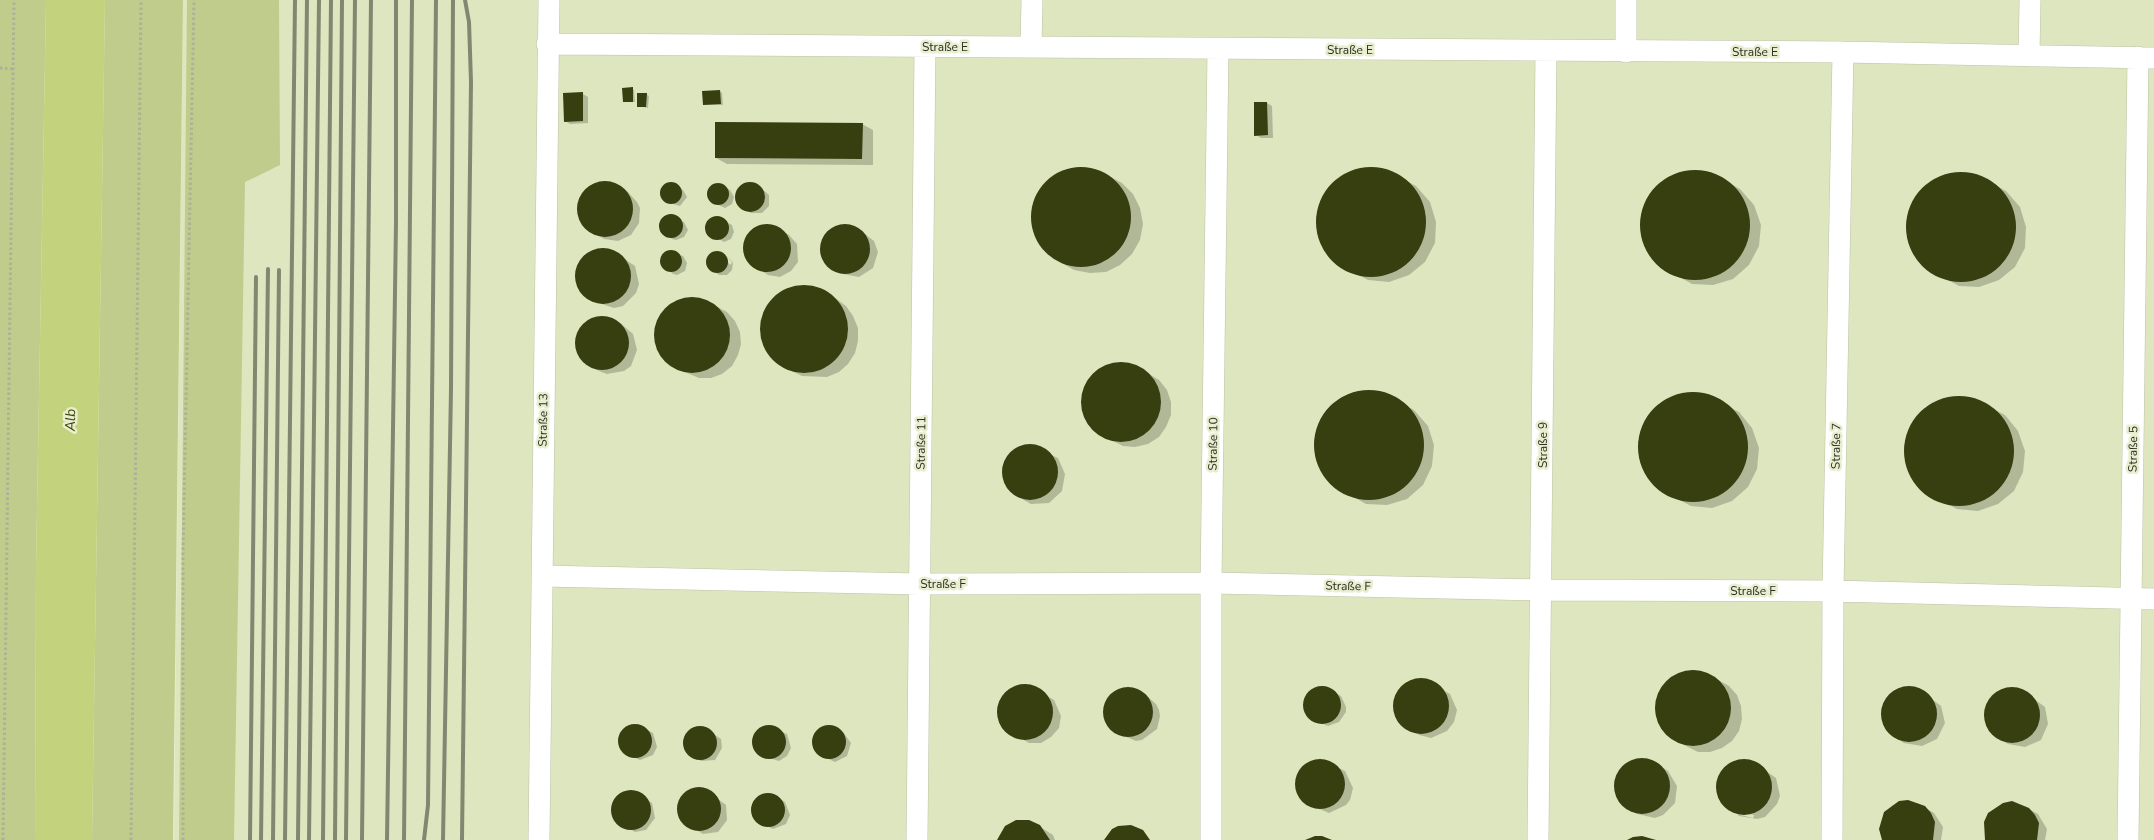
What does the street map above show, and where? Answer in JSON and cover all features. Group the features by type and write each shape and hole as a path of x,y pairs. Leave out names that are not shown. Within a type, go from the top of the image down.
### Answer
{"lane":[{"name":"Straße 13","path":"539,840 549,0"},
{"path":"1031,47 1032,0"},
{"path":"1626,0 1626,52"},
{"path":"2029,56 2030,0"},
{"name":"Straße E","path":"547,44 1843,52 2146,57"},
{"name":"Straße 11","path":"917,840 925,47"},
{"name":"Straße 10","path":"1211,840 1211,583 1218,49"},
{"name":"Straße 9","path":"1538,840 1546,51"},
{"name":"Straße 7","path":"1832,840 1833,591 1843,52"},
{"name":"Straße 5","path":"2128,840 2132,599 2146,57"},
{"name":"Straße F","path":"542,576 920,584 1211,583 1542,590 1833,591 2154,598"}],"path":[{"path":"3,840 14,0"},
{"path":"131,840 141,0"},
{"path":"183,840 183,542 194,0"},
{"path":"0,68 13,69"}],"shaded area":[{"path":"0,0 46,0 36,566 35,840 0,840"},
{"path":"105,0 183,0 173,840 92,840"},
{"path":"183,0 2154,0 2154,840 174,840"},
{"path":"187,0 279,0 280,165 245,182 234,840 179,840"}],"water":[{"name":"Alb","path":"46,0 105,0 92,840 35,840 36,566"}],"building":[{"path":"633,87 633,102 623,102 622,88"},
{"path":"720,90 721,104 703,105 702,91"},
{"path":"583,92 583,121 564,122 563,93"},
{"path":"637,93 647,93 646,107 637,107"},
{"path":"1254,102 1267,102 1268,135 1254,136"},
{"path":"715,122 863,123 862,159 715,158"},
{"path":"1081,167 1100,170 1117,181 1128,198 1131,217 1128,236 1117,253 1100,264 1081,267 1062,264 1045,253 1034,236 1031,217 1034,198 1045,181 1062,170"},
{"path":"1371,167 1392,171 1410,183 1422,201 1426,222 1422,243 1410,261 1392,273 1371,277 1350,273 1332,261 1320,243 1316,222 1320,201 1332,183 1350,171"},
{"path":"1695,170 1716,174 1734,186 1746,204 1750,225 1746,246 1734,264 1716,276 1695,280 1674,276 1656,264 1644,246 1640,225 1644,204 1656,186 1674,174"},
{"path":"1961,172 1982,176 2000,188 2012,206 2016,227 2012,248 2000,266 1982,278 1961,282 1940,278 1922,266 1910,248 1906,227 1910,206 1922,188 1940,176"},
{"path":"605,181 616,183 625,189 631,198 633,209 631,220 625,229 616,235 605,237 594,235 585,229 579,220 577,209 579,198 585,189 594,183"},
{"path":"671,182 679,185 682,193 679,201 671,204 663,201 660,193 663,185"},
{"path":"750,182 756,183 764,191 764,203 756,211 750,212 744,211 736,203 735,197 736,191 744,183"},
{"path":"718,183 726,186 729,194 726,202 718,205 710,202 707,194 710,186"},
{"path":"671,214 679,218 683,226 679,234 671,238 663,234 659,226 663,218"},
{"path":"717,216 722,217 728,223 728,233 722,239 717,240 712,239 706,233 705,228 706,223 712,217"},
{"path":"762,224 772,224 781,228 787,234 790,239 790,257 781,268 772,272 762,272 753,268 747,262 743,253 743,243 747,234 753,228"},
{"path":"845,224 859,228 866,235 870,249 866,263 859,270 845,274 831,270 824,263 820,249 824,235 831,228"},
{"path":"603,248 614,250 623,256 629,265 631,276 629,287 623,296 614,302 603,304 592,302 583,296 577,287 575,276 577,265 583,256 592,250"},
{"path":"671,250 679,253 682,261 679,269 671,272 663,269 660,261 663,253"},
{"path":"717,251 725,254 728,262 725,270 717,273 709,270 706,262 709,254"},
{"path":"804,285 821,289 835,298 844,312 848,329 844,346 835,360 821,369 804,373 787,369 773,360 764,346 760,329 764,312 773,298 787,289"},
{"path":"692,297 706,300 719,308 727,321 730,335 727,349 719,362 706,370 692,373 678,370 665,362 657,349 654,335 657,321 665,308 678,300"},
{"path":"597,316 607,316 617,320 625,328 629,343 625,358 617,366 607,370 597,370 587,366 579,358 575,348 575,338 579,328 587,320"},
{"path":"1121,362 1136,365 1149,374 1158,387 1161,402 1158,417 1149,430 1136,439 1121,442 1106,439 1093,430 1084,417 1081,402 1084,387 1093,374 1106,365"},
{"path":"1369,390 1390,394 1408,406 1420,424 1424,445 1420,466 1408,484 1390,496 1369,500 1348,496 1330,484 1318,466 1314,445 1318,424 1330,406 1348,394"},
{"path":"1693,392 1714,396 1732,408 1744,426 1748,447 1744,468 1732,486 1714,498 1693,502 1672,498 1654,486 1642,468 1638,447 1642,426 1654,408 1672,396"},
{"path":"1959,396 1980,400 1998,412 2010,430 2014,451 2010,472 1998,490 1980,502 1959,506 1938,502 1920,490 1908,472 1904,451 1908,430 1920,412 1938,400"},
{"path":"1030,444 1041,446 1050,452 1056,461 1058,472 1056,483 1050,492 1041,498 1030,500 1019,498 1010,492 1004,483 1002,472 1004,461 1010,452 1019,446"},
{"path":"1686,670 1700,670 1714,676 1725,687 1731,701 1728,723 1720,735 1700,746 1686,746 1672,740 1661,729 1655,715 1655,701 1661,687 1672,676"},
{"path":"1421,678 1432,680 1441,686 1447,695 1449,706 1447,717 1441,726 1432,732 1421,734 1410,732 1401,726 1395,717 1393,706 1395,695 1401,686 1410,680"},
{"path":"1025,684 1036,686 1045,692 1051,701 1053,712 1051,723 1045,732 1036,738 1025,740 1014,738 1005,732 999,723 997,712 999,701 1005,692 1014,686"},
{"path":"1322,686 1336,691 1341,705 1336,719 1322,724 1308,719 1303,705 1308,691"},
{"path":"1909,686 1920,688 1929,694 1935,703 1937,714 1935,725 1929,734 1920,740 1909,742 1898,740 1889,734 1883,725 1881,714 1883,703 1889,694 1898,688"},
{"path":"1128,687 1137,689 1148,698 1153,712 1151,721 1142,732 1128,737 1119,735 1108,726 1103,712 1105,703 1114,692"},
{"path":"2012,687 2023,689 2032,695 2038,704 2040,715 2038,726 2032,735 2023,741 2012,743 2001,741 1992,735 1986,726 1984,715 1986,704 1992,695 2001,689"},
{"path":"635,724 647,729 652,741 647,753 635,758 623,753 618,741 623,729"},
{"path":"769,725 776,726 781,730 785,735 785,749 781,754 776,758 769,759 762,758 757,754 753,749 752,742 753,735 757,730 762,726"},
{"path":"829,725 841,730 846,742 841,754 829,759 817,754 812,742 817,730"},
{"path":"700,726 707,727 712,731 716,736 716,750 712,755 707,759 700,760 693,759 688,755 684,750 683,743 684,736 688,731 693,727"},
{"path":"1642,758 1653,760 1662,766 1668,775 1670,786 1668,797 1662,806 1653,812 1642,814 1631,812 1622,806 1616,797 1614,786 1616,775 1622,766 1631,760"},
{"path":"1320,759 1329,761 1340,770 1345,784 1343,793 1334,804 1320,809 1311,807 1300,798 1295,784 1297,775 1306,764"},
{"path":"1744,759 1755,761 1764,767 1770,776 1772,787 1770,798 1764,807 1755,813 1744,815 1733,813 1724,807 1718,798 1716,787 1718,776 1724,767 1733,761"},
{"path":"699,787 711,791 717,797 721,809 717,821 711,827 699,831 687,827 681,821 677,809 681,797 687,791"},
{"path":"631,790 645,796 651,810 645,824 631,830 617,824 611,810 617,796"},
{"path":"768,793 780,798 785,810 780,822 768,827 756,822 751,810 756,798"},
{"path":"1908,800 1925,806 1931,813 1935,822 1933,840 1882,840 1879,829 1884,812 1899,801"},
{"path":"2012,801 2029,808 2035,815 2039,823 2037,840 1985,840 1984,822 1988,813 2003,803"},
{"path":"1016,820 1029,820 1040,825 1050,840 997,840 1005,826"},
{"path":"1131,825 1143,830 1150,840 1104,840 1112,829 1118,826"},
{"path":"1315,836 1322,836 1332,840 1305,840"},
{"path":"1642,836 1656,840 1627,840 1633,837"}],"railway":[{"path":"285,840 295,0"},
{"path":"298,840 307,0"},
{"path":"309,840 319,0"},
{"path":"323,840 331,0"},
{"path":"335,840 342,0"},
{"path":"346,840 355,0"},
{"path":"362,840 371,0"},
{"path":"387,840 396,223 396,0"},
{"path":"404,840 412,0"},
{"path":"424,840 428,805 436,0"},
{"path":"443,840 451,389 453,0"},
{"path":"462,840 471,82 469,22 465,0"},
{"path":"261,840 268,269"},
{"path":"273,840 279,270"},
{"path":"250,840 256,277"}]}
